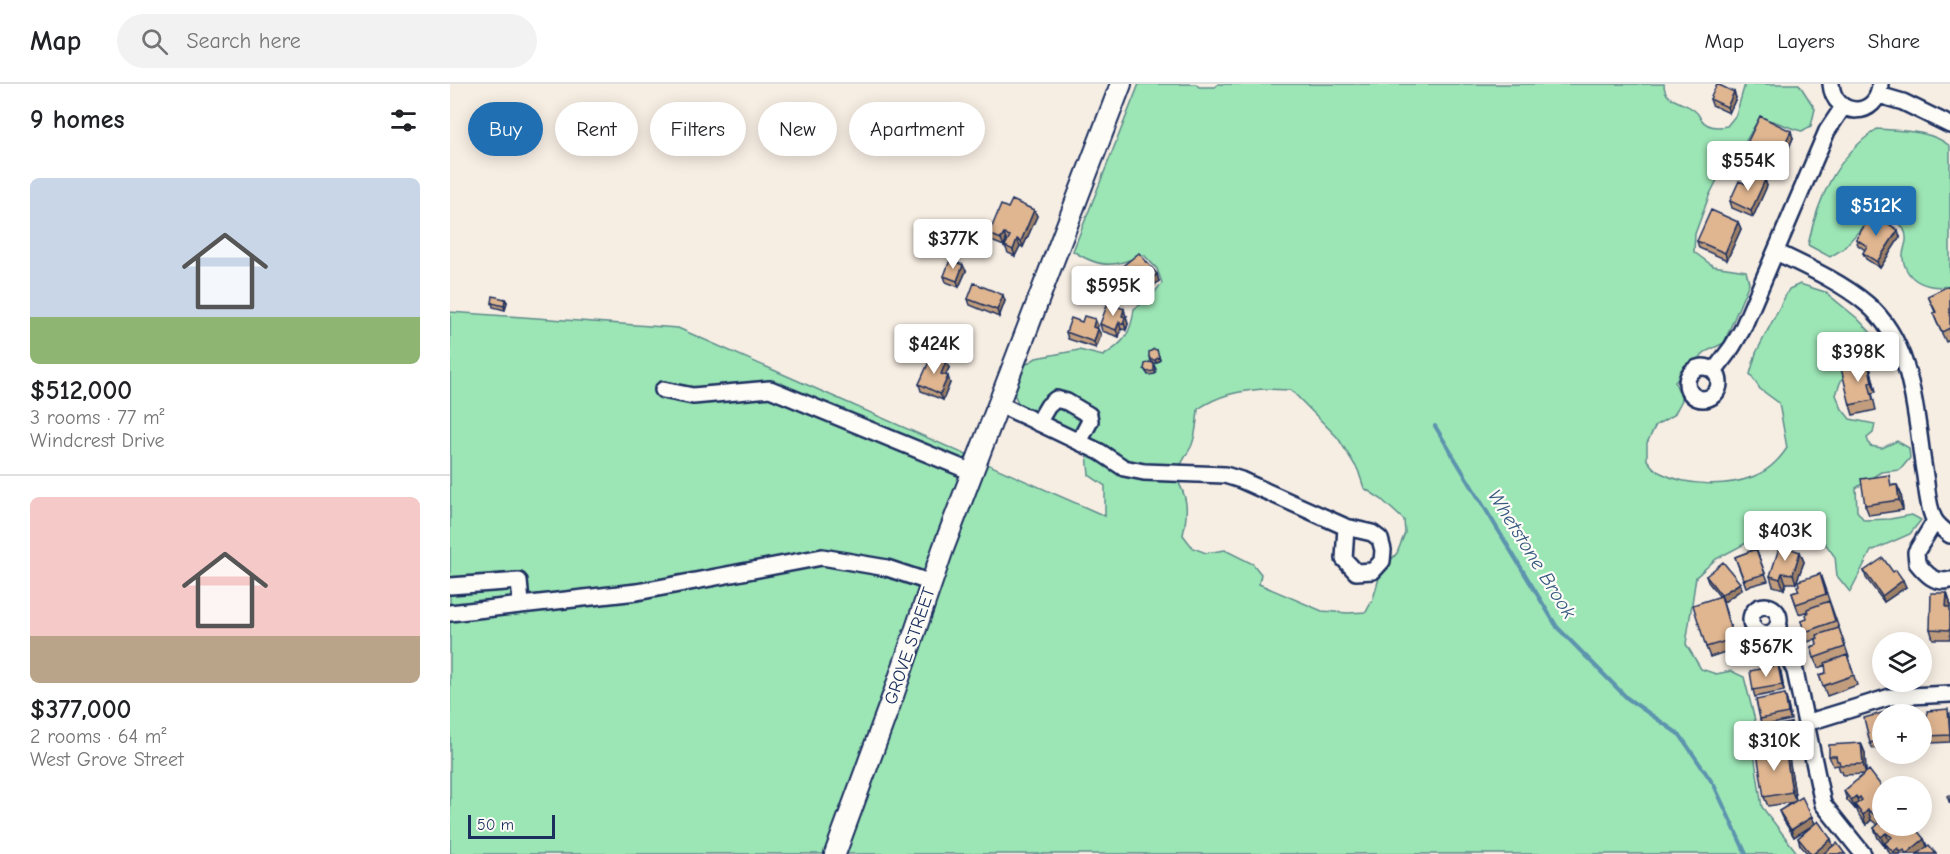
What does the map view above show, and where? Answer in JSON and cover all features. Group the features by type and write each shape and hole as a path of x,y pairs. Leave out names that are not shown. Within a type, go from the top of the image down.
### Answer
{"main road":[{"name":"GROVE STREET","path":"835,854 972,472 1120,84"}],"street":[{"path":"1831,84 1832,94 1843,107 1860,110 1874,102 1880,90 1950,125"},
{"path":"1714,371 1732,347 1776,252 1827,131 1843,107"},
{"path":"1776,252 1835,282 1868,305 1897,344 1915,406 1930,506 1935,521 1950,535"},
{"path":"663,390 693,396 770,389 972,472"},
{"path":"1038,423 1048,406 1056,399 1066,402 1089,415 1090,421 1079,442"},
{"path":"999,404 1100,452 1124,468 1144,472 1224,475 1241,480 1346,527"},
{"path":"1935,521 1916,552 1917,564 1934,580 1946,582 1950,580"},
{"path":"450,613 521,603 637,592 822,557 887,568 932,583"},
{"path":"450,586 519,581 521,603"},
{"path":"1775,631 1795,671 1823,804 1863,854"},
{"path":"1806,723 1890,697 1950,694"}],"green space":[{"path":"1139,84 1196,84 1199,87 1215,87 1218,84 1664,84 1667,95 1691,108 1709,126 1716,127 1727,126 1736,115 1745,84 1799,84 1815,109 1811,126 1802,131 1770,120 1758,120 1735,160 1722,170 1709,196 1695,234 1694,252 1713,266 1746,271 1749,283 1724,343 1705,352 1675,382 1682,400 1674,415 1656,425 1647,443 1647,460 1655,469 1682,481 1694,483 1718,484 1742,480 1763,472 1776,461 1787,448 1779,403 1760,389 1750,374 1756,353 1789,289 1800,284 1825,292 1857,318 1873,335 1877,350 1874,355 1865,364 1848,369 1836,395 1842,409 1850,419 1875,424 1873,433 1867,438 1870,446 1882,448 1897,441 1909,448 1910,458 1900,470 1881,472 1856,488 1857,511 1864,520 1912,515 1921,520 1910,534 1871,551 1850,592 1837,576 1835,557 1817,532 1785,532 1752,540 1716,559 1696,577 1686,644 1701,669 1716,674 1731,671 1744,677 1757,728 1755,760 1762,807 1798,854 450,854 450,312 678,328 1105,516 1105,486 1089,475 1085,433 1058,430 1032,422 1023,412 1012,389 1025,365 1036,358 1079,350 1103,356 1125,337 1131,325 1134,309 1151,297 1162,283 1157,269 1144,255 1116,264 1100,264 1073,251","holes":["1263,389 1291,390 1338,438 1358,470 1364,488 1381,499 1404,520 1405,533 1397,553 1381,571 1373,599 1366,612 1322,611 1259,584 1261,574 1253,564 1225,550 1206,553 1193,548 1183,535 1186,505 1183,491 1175,477 1193,443 1198,409 1221,397 1237,393"]},
{"path":"1877,129 1925,134 1950,146 1950,286 1920,283 1909,274 1903,259 1906,241 1904,229 1896,221 1885,216 1874,214 1843,249 1830,257 1808,245 1817,211 1831,180 1850,152"}],"building":[{"path":"1717,84 1734,92 1727,107 1710,99"},
{"path":"1760,116 1791,131 1775,157 1747,143"},
{"path":"1751,173 1765,180 1751,211 1730,201 1739,181 1746,184"},
{"path":"1012,200 1034,210 1021,241 1017,239 1013,250 1005,246 1010,236 1004,234 1001,239 989,234 1001,205 1008,208"},
{"path":"1711,210 1738,222 1725,253 1697,241"},
{"path":"1872,213 1898,230 1877,262 1863,253 1867,246 1856,239"},
{"path":"1139,253 1157,274 1143,286 1132,272 1125,277 1119,269"},
{"path":"950,260 963,265 957,281 944,276"},
{"path":"974,283 1003,295 997,310 968,299"},
{"path":"1950,285 1950,328 1942,332 1928,296"},
{"path":"493,296 505,299 504,306 492,303"},
{"path":"1108,303 1124,309 1123,324 1119,322 1116,330 1100,324"},
{"path":"1084,316 1095,319 1093,327 1098,329 1094,342 1066,332 1071,318 1082,322"},
{"path":"1157,350 1159,357 1151,360 1149,352"},
{"path":"932,355 946,361 941,374 948,376 940,394 919,384"},
{"path":"1868,362 1873,400 1850,405 1841,368"},
{"path":"1153,363 1154,371 1147,372 1144,369 1145,364"},
{"path":"1889,475 1891,486 1897,485 1899,500 1865,505 1861,479"},
{"path":"1780,545 1800,552 1793,574 1782,573 1780,579 1770,576"},
{"path":"1756,549 1765,574 1744,580 1735,557"},
{"path":"1883,558 1893,572 1896,570 1903,580 1882,596 1864,571"},
{"path":"1723,562 1740,583 1721,595 1706,576"},
{"path":"1820,574 1826,594 1796,604 1792,593 1799,591 1798,581"},
{"path":"1931,593 1947,593 1946,607 1950,607 1950,630 1930,629"},
{"path":"1721,596 1733,639 1706,647 1693,605"},
{"path":"1829,601 1835,621 1805,632 1801,621 1807,619 1807,609"},
{"path":"1839,628 1845,647 1814,658 1811,647 1817,645 1817,635"},
{"path":"1847,655 1854,675 1823,686 1819,675 1826,673 1825,663"},
{"path":"1778,665 1782,685 1753,690 1750,671"},
{"path":"1785,694 1788,713 1760,719 1756,700"},
{"path":"1948,709 1950,735 1932,736 1932,711"},
{"path":"1872,716 1872,742 1870,743 1864,718"},
{"path":"1791,723 1794,742 1766,748 1762,729"},
{"path":"1861,743 1863,764 1840,765 1836,756 1829,756 1829,745"},
{"path":"1785,748 1792,792 1764,797 1757,753"},
{"path":"1869,770 1874,776 1872,813 1868,810 1863,815 1855,805 1862,800 1860,797 1858,799 1856,796 1851,800 1844,791"},
{"path":"1802,797 1812,817 1791,830 1779,811"},
{"path":"1818,821 1831,839 1811,854 1798,838"},
{"path":"1890,836 1922,836 1924,839 1906,854 1904,850 1901,852 1898,848 1893,852 1885,843 1892,837"},
{"path":"1837,843 1845,854 1823,854"},
{"path":"1929,845 1936,854 1917,854"}],"waterway":[{"name":"Whetstone Brook","path":"1435,426 1557,627 1627,698 1680,735 1714,785 1746,854"}]}
